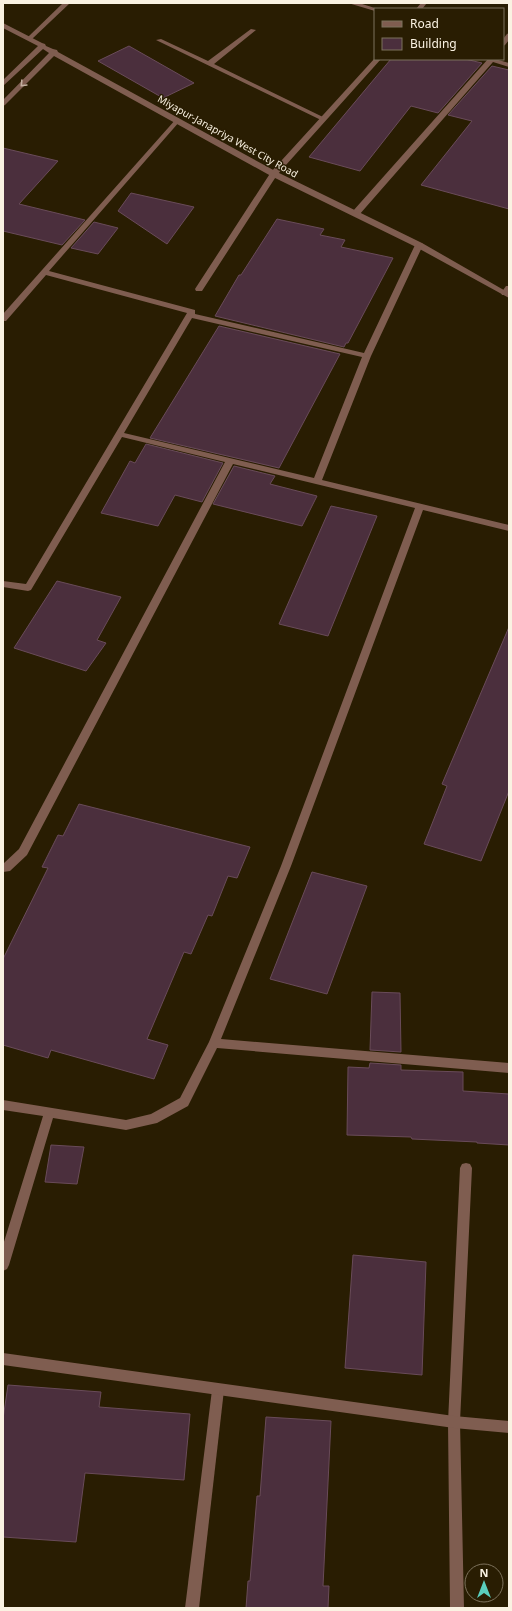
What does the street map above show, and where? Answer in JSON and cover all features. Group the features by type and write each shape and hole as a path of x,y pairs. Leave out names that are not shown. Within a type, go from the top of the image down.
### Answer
{"street":[{"path":"30,38 68,3"},
{"path":"351,3 375,7"},
{"name":"Miyapur-Janapriya West City Road","path":"3,24 55,51 274,174 356,213 508,292"},
{"path":"210,64 253,30"},
{"path":"159,40 324,119"},
{"path":"3,84 43,45"},
{"path":"3,104 55,51"},
{"path":"200,289 274,174 377,60"},
{"path":"356,213 492,60 509,64"},
{"path":"3,319 178,120"},
{"path":"317,482 367,356 419,245"},
{"path":"3,584 28,588 192,312 45,272"},
{"path":"190,315 367,356"},
{"path":"120,434 509,528"},
{"path":"4,870 23,852 230,460"},
{"path":"3,1105 49,1114 126,1125 153,1119 184,1102 214,1043 286,866 420,507"},
{"path":"214,1043 509,1068"},
{"path":"3,1265 49,1114"},
{"path":"457,1608 454,1422 466,1168"},
{"path":"3,1359 454,1422 509,1427"},
{"path":"192,1608 218,1390"}],"building":[{"path":"129,46 194,83 163,98 98,61"},
{"path":"390,60 469,60 482,63 438,113 411,106 360,171 309,157"},
{"path":"492,66 509,70 509,209 421,185 472,121 448,115"},
{"path":"3,148 58,161 19,204 85,220 62,245 3,231"},
{"path":"131,193 194,207 167,244 118,211"},
{"path":"277,219 324,229 320,235 345,240 341,247 393,258 348,343 346,343 344,347 215,316 239,275 241,275"},
{"path":"94,222 118,228 98,254 71,248"},
{"path":"219,326 340,354 279,468 150,438"},
{"path":"146,444 223,463 202,502 175,495 158,526 101,513 130,461 135,463"},
{"path":"234,466 275,476 270,484 317,496 302,526 213,504"},
{"path":"331,506 377,516 328,636 279,624"},
{"path":"57,581 121,597 97,640 106,643 86,671 14,648"},
{"path":"509,627 509,791 481,861 424,844 447,786 442,784"},
{"path":"79,804 250,847 237,878 228,876 212,916 208,915 191,954 184,952 147,1039 168,1045 154,1079 51,1050 48,1058 3,1045 3,959 48,868 42,867 58,835 63,836"},
{"path":"312,872 367,886 327,994 270,979"},
{"path":"372,992 400,993 401,1052 370,1050"},
{"path":"370,1063 401,1065 401,1070 463,1072 463,1091 509,1094 509,1145 412,1139 411,1137 347,1135 348,1067 369,1068"},
{"path":"51,1145 84,1147 77,1184 45,1182"},
{"path":"353,1255 426,1262 422,1375 345,1368"},
{"path":"8,1385 101,1392 99,1407 190,1414 184,1480 85,1473 76,1542 3,1537 3,1419"},
{"path":"266,1417 331,1421 323,1586 329,1586 328,1608 246,1608 248,1581 250,1581 257,1496 260,1496"}]}
